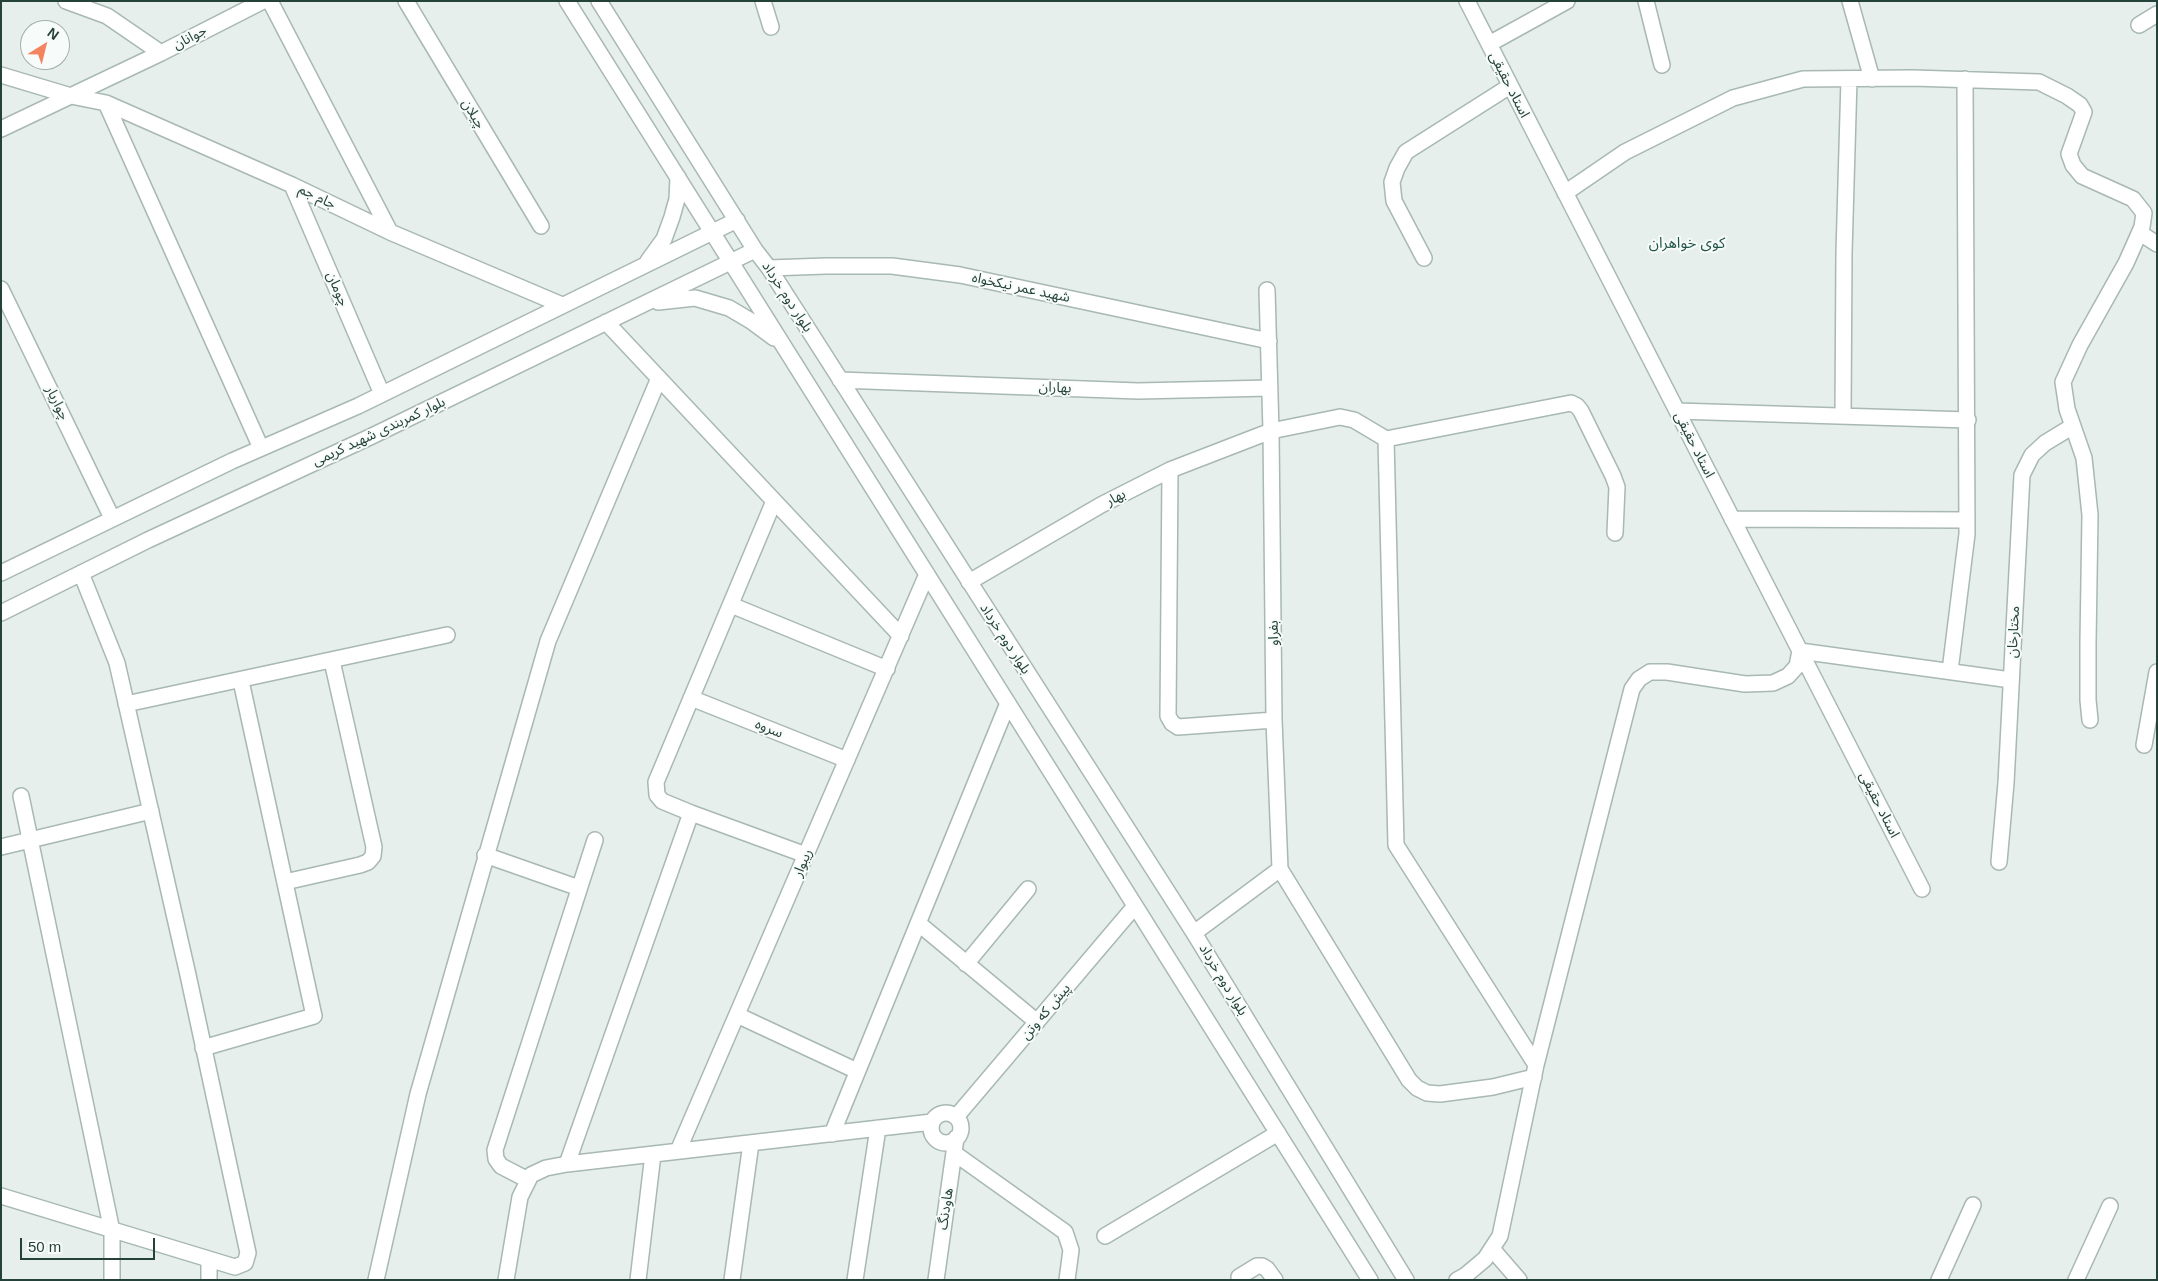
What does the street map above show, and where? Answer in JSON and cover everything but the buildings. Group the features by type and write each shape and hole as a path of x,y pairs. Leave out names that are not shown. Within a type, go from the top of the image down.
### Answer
{"street":[{"name":"جوانان","path":"66,1 107,16 161,53 263,1"},
{"path":"270,1 390,232"},
{"name":"چیلان","path":"406,1 541,226"},
{"name":"بلوار دوم خرداد","path":"567,1 1370,1280"},
{"name":"بلوار دوم خرداد","path":"598,1 755,250 769,268 1194,933 1406,1280"},
{"path":"763,1 771,27"},
{"name":"استاد حقیقی","path":"1466,1 1922,889"},
{"path":"1488,44 1568,1"},
{"path":"1850,1 1872,79"},
{"path":"1649,3 1662,65"},
{"path":"2139,25 2157,14"},
{"path":"1,129 161,53"},
{"name":"جام جم","path":"1,75 71,96 106,103 292,185 390,232 562,305"},
{"path":"1565,193 1625,152 1733,98 1803,79 2039,82 2080,105 2084,112 2069,154 2073,165 2082,176 2133,199 2144,213 2140,233 2126,263 2073,358 2063,382 2067,409 2084,458 2090,515 2088,642 2090,720"},
{"path":"1843,416 1844,253 1849,79"},
{"path":"1950,671 1967,520 1965,80"},
{"path":"1424,258 1394,201 1392,182 1397,168 1406,152 1510,86"},
{"path":"634,107 659,97"},
{"path":"106,103 261,448"},
{"path":"646,264 664,239 677,199 678,177"},
{"name":"چومان","path":"292,185 382,394"},
{"path":"1,573 112,518 382,394 737,220"},
{"path":"2140,233 2157,244"},
{"name":"بلوار کمربندی شهید کریمی","path":"1,613 255,489 370,437 755,250"},
{"name":"شهید عمر نیکخواه","path":"769,268 892,266 960,275 1269,341"},
{"name":"چواریار","path":"1,289 112,518"},
{"name":"بفراو","path":"1268,290 1272,431 1274,720 1280,869"},
{"path":"647,303 695,298 712,302 729,308 751,321 784,346"},
{"path":"606,322 901,636"},
{"path":"376,1280 418,1094 548,640 659,378"},
{"name":"بهاران","path":"840,380 1138,391 1270,388"},
{"path":"1535,1071 1396,845 1386,439 1571,403 1581,411 1617,487 1615,533"},
{"path":"1677,411 1968,420"},
{"name":"بهار","path":"968,582 1101,505 1170,470 1272,431 1340,417 1354,420 1386,439"},
{"name":"مختارخان","path":"1999,862 2006,783 2022,475 2032,455 2045,443 2073,426"},
{"path":"1170,470 1168,716 1172,723 1178,727 1274,720"},
{"path":"774,501 656,782 657,794 662,801 806,855"},
{"path":"1732,519 1967,520"},
{"path":"1,1196 112,1232 235,1268 245,1263 248,1253 117,663 81,573"},
{"name":"ریبوار","path":"678,1151 927,574"},
{"path":"730,605 887,669"},
{"path":"126,704 447,634"},
{"path":"1457,1280 1466,1275 1492,1250 1500,1236 1535,1071 1632,689 1639,679 1650,672 1667,672 1745,684 1773,684 1788,676 1796,666 1800,651 2011,680"},
{"path":"285,882 360,865 368,862 373,856 374,847 332,660"},
{"path":"2144,745 2157,672"},
{"path":"203,1048 314,1016 241,680"},
{"name":"سروه","path":"691,698 847,760"},
{"path":"832,1134 1008,703"},
{"path":"21,796 112,1232 112,1280"},
{"path":"1,847 151,810"},
{"path":"566,1164 692,813"},
{"path":"528,1180 501,1166 496,1159 495,1150 595,840"},
{"path":"485,855 579,888"},
{"path":"1194,933 1280,869 1409,1080 1417,1088 1428,1093 1440,1094 1493,1087 1535,1071"},
{"path":"966,964 1028,889"},
{"name":"پیش که وتن","path":"956,1117 1136,906"},
{"path":"918,923 1037,1022"},
{"path":"737,1014 857,1071"},
{"path":"506,1280 520,1197 531,1175 546,1168 566,1164 932,1122 940,1114 946,1113 956,1117 960,1128 955,1145"},
{"path":"932,1122 932,1134 935,1138 955,1145 1065,1232 1071,1250 1067,1280"},
{"path":"854,1280 878,1128"},
{"path":"1105,1236 1278,1133"},
{"path":"732,1280 751,1143"},
{"name":"هاودنگ","path":"936,1280 955,1145"},
{"path":"638,1280 653,1154"},
{"path":"1939,1280 1973,1205"},
{"path":"2076,1280 2110,1206"},
{"path":"1492,1250 1519,1280"},
{"path":"209,1260 209,1280"},
{"path":"1239,1277 1257,1266 1262,1266 1266,1268 1275,1280"}],"district":[{"name":"کوی خواهران","path":"1687,244"}]}
